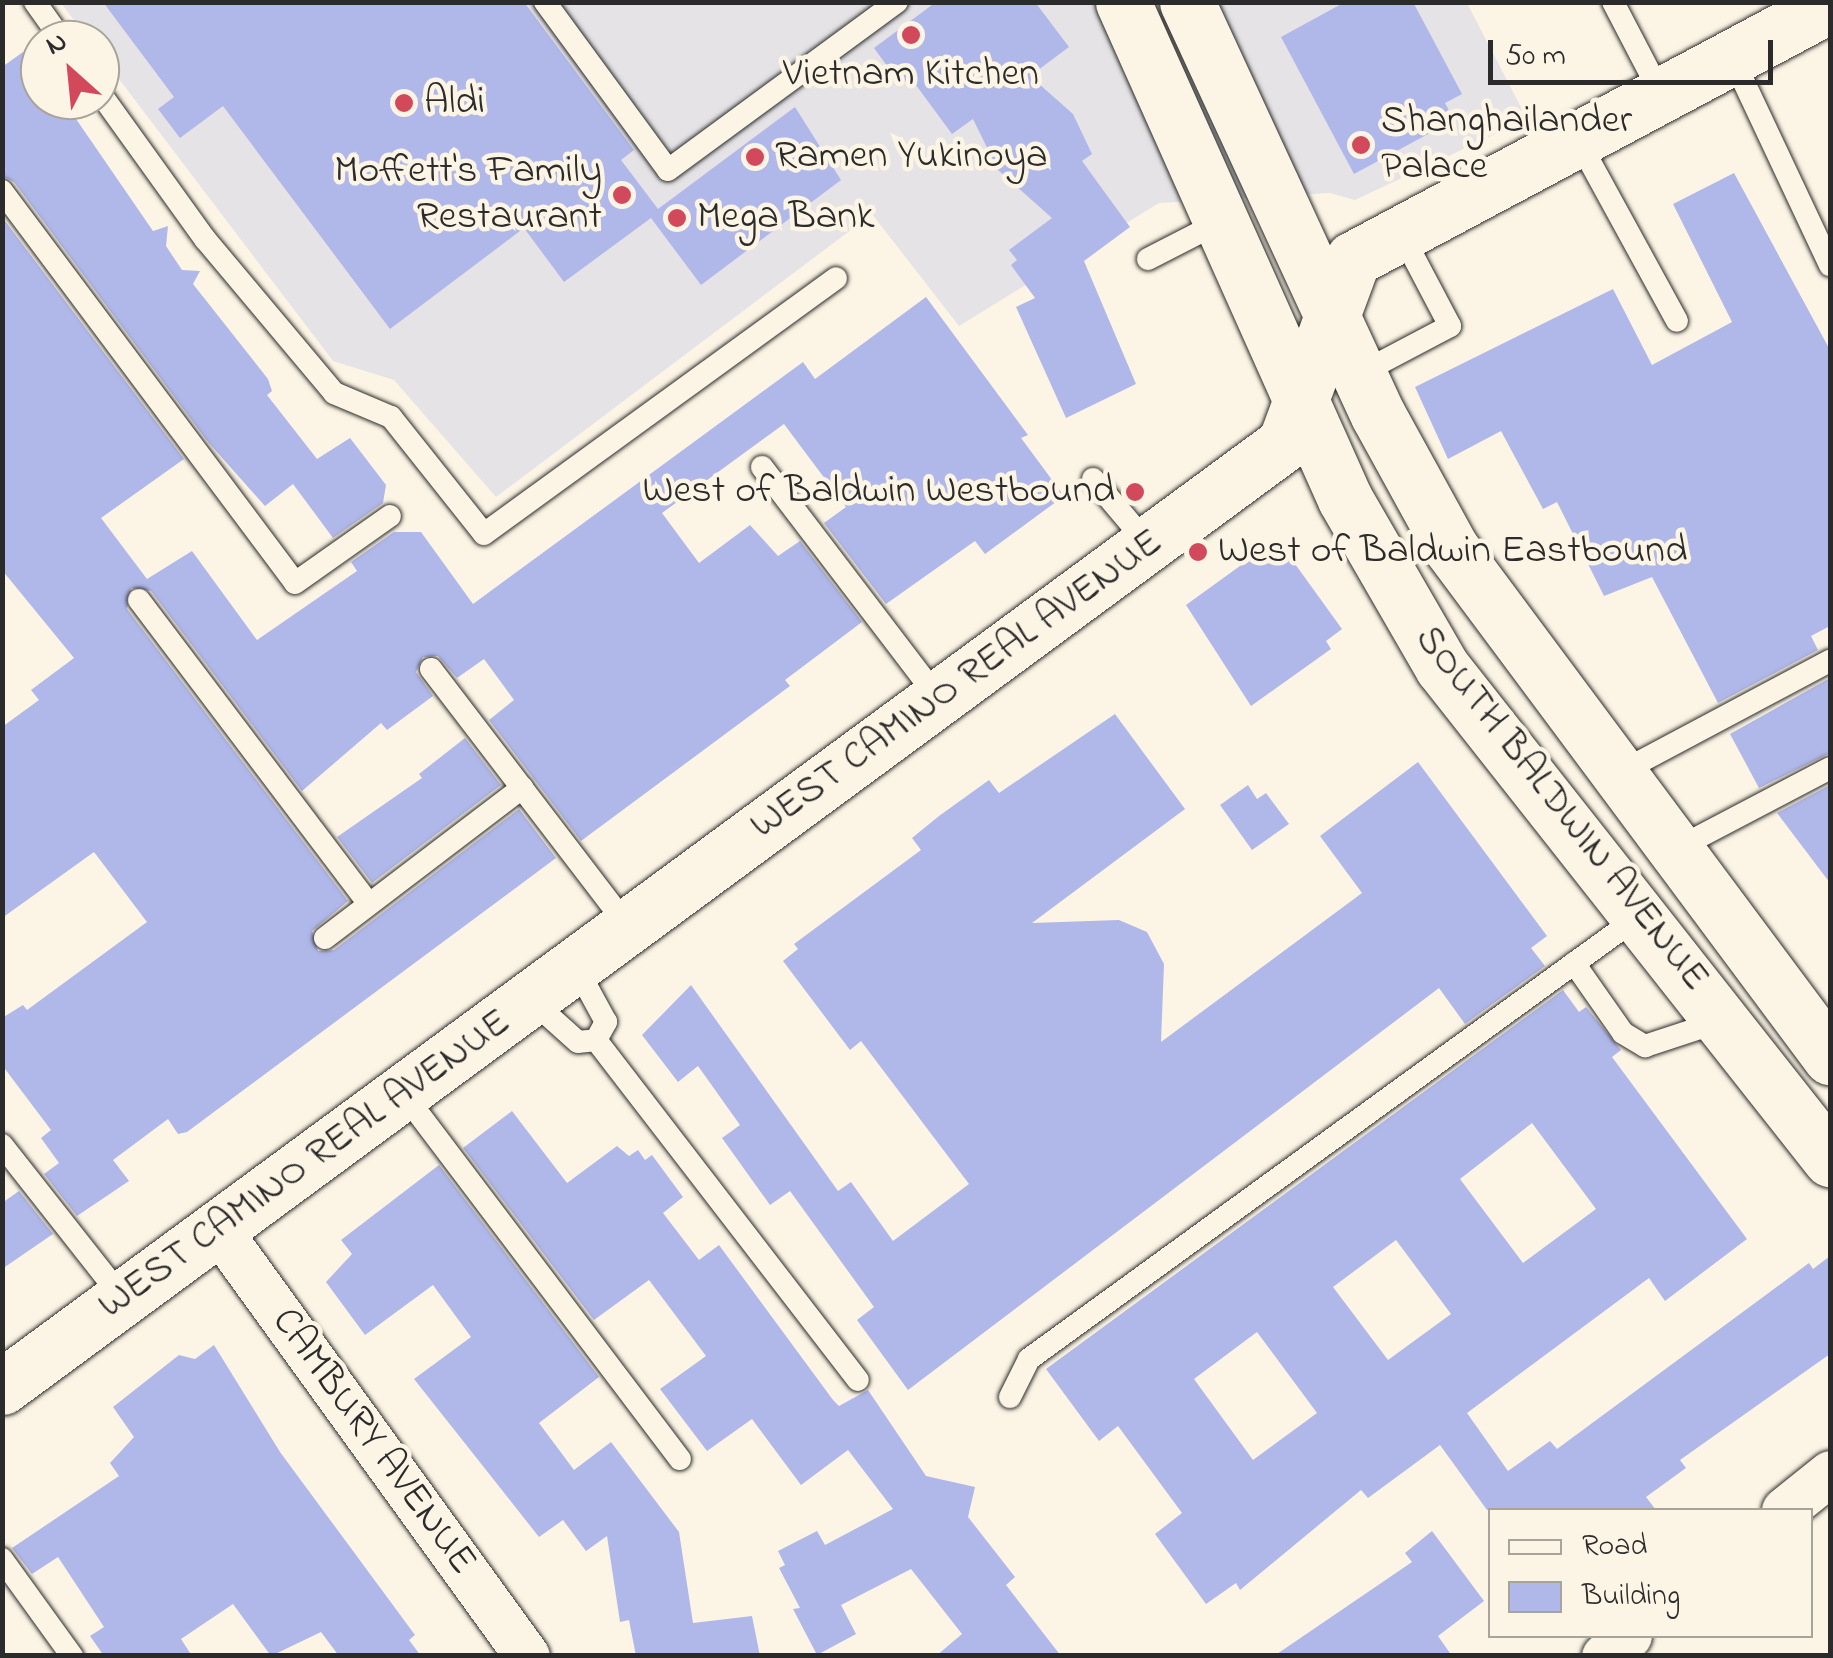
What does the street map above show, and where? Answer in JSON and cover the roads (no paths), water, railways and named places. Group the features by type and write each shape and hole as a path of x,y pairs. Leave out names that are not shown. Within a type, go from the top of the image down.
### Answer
{"main road":[{"name":"SOUTH BALDWIN AVENUE","path":"1123,2 1224,220 1345,499 1442,667 1830,1159"},
{"name":"SOUTH BALDWIN AVENUE","path":"1187,2 1359,374 1452,548 1616,774 1827,1044"},
{"name":"WEST CAMINO REAL AVENUE","path":"19,1375 1285,442 1300,393 1353,260 1830,5"}],"street":[{"name":"CAMBURY AVENUE","path":"218,1229 527,1656"},
{"path":"1786,1508 1830,1473"},
{"path":"1604,1656 1626,1638"}],"lane":[{"path":"545,2 668,170 898,2"},
{"path":"1614,2 1662,96"},
{"path":"1733,59 1830,265"},
{"path":"119,120 204,239 334,393 392,417 484,534 836,278"},
{"path":"1578,140 1677,321"},
{"path":"2,191 295,583 390,516"},
{"path":"1148,259 1224,220"},
{"path":"1359,374 1450,326 1402,233"},
{"path":"762,467 938,698"},
{"path":"1093,479 1148,544"},
{"path":"139,600 369,904"},
{"path":"1616,774 1830,661"},
{"path":"431,669 628,927"},
{"path":"1674,850 1830,768"},
{"path":"325,938 522,788"},
{"path":"1010,1396 1029,1359 1641,915"},
{"path":"1574,962 1623,1034 1646,1046 1724,1020"},
{"path":"575,966 606,1022 596,1040"},
{"path":"530,999 578,1042 596,1040"},
{"path":"596,1040 858,1380"},
{"path":"403,1093 680,1458"},
{"path":"2,1146 123,1299"},
{"path":"2,1559 72,1656"}],"place":[{"name":"Vietnam Kitchen","path":"911,35"},
{"name":"Aldi","path":"404,103"},
{"name":"Shanghailander Palace","path":"1361,145"},
{"name":"Ramen Yukinoya","path":"755,157"},
{"name":"Moffett's Family Restaurant","path":"622,195"},
{"name":"Mega Bank","path":"677,218"},
{"name":"West of Baldwin Westbound","path":"1135,492"},
{"name":"West of Baldwin Eastbound","path":"1198,552"}]}
